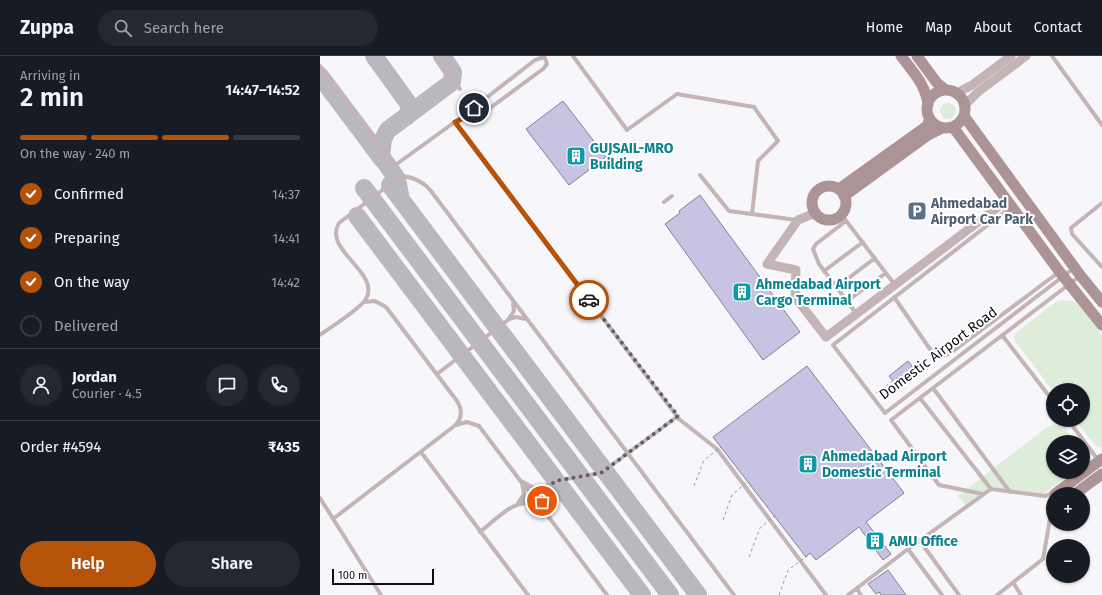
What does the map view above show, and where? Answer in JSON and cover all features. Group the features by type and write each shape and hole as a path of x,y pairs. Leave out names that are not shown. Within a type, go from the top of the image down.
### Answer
{"main road":[{"path":"842,193 927,126 930,119 926,93 923,86 901,56"},
{"path":"917,56 937,83 946,90 957,93 965,110 1078,272 1102,302"},
{"path":"928,105 934,94 946,90"},
{"path":"842,193 928,135 958,124 965,110"},
{"path":"930,119 947,127 1009,204 1102,325"},
{"path":"829,186 842,193 845,207 844,218 829,220 815,213 812,203 815,193 819,190 829,186"},
{"path":"1064,487 1101,460"},
{"path":"1084,487 1102,474"}],"street":[{"path":"957,93 1014,58 1026,56"},
{"path":"965,110 978,92 1014,58"},
{"path":"815,213 798,220 767,264 796,270 795,297 826,337 1009,204"}],"lane":[{"path":"435,56 460,89"},
{"path":"572,56 626,130 677,94 754,107 778,141 758,161 752,214"},
{"path":"1052,56 1102,125"},
{"path":"320,66 394,166 455,122 471,115 482,114 543,69 547,64 544,57 535,60 477,105 471,115"},
{"path":"455,122 678,416 717,449 826,595"},
{"path":"700,175 729,211 798,220"},
{"path":"320,335 358,306 367,297 368,284 338,243 336,234 337,228 341,221 401,176 415,179 428,187 734,595"},
{"path":"664,202 672,196"},
{"path":"1102,203 1071,228 1072,234 1102,267"},
{"name":"Domestic Airport Road","path":"1009,204 833,344 886,413 1064,277 1078,272"},
{"path":"857,314 824,271 813,249 816,244 844,218 896,285"},
{"path":"824,271 863,242"},
{"path":"837,287 875,258"},
{"name":"Domestic Airport Road","path":"983,494 940,485 891,420 1002,335 1064,277 1078,272"},
{"path":"847,301 886,273"},
{"path":"894,297 932,352 943,356 952,352 1064,277"},
{"path":"333,519 456,424 461,415 460,406 384,305 372,300 358,306"},
{"path":"436,374 509,319 514,311 512,301"},
{"path":"509,319 519,317 529,323"},
{"name":"Domestic Airport Road","path":"1002,335 1046,392"},
{"path":"933,388 1010,492"},
{"path":"920,398 991,489"},
{"path":"518,503 549,486 555,481 601,473 628,455 678,416"},
{"path":"456,424 466,422 479,426 607,595"},
{"path":"1074,427 1101,460"},
{"path":"421,452 528,595"},
{"path":"521,481 534,488 549,486"},
{"path":"480,532 522,499 524,491 521,481"},
{"path":"542,508 543,497 549,486"},
{"path":"848,595 908,549 991,489 1046,496"},
{"path":"320,498 381,595"},
{"path":"518,503 529,502 542,508"},
{"path":"997,595 1014,584 1043,559 1048,531"},
{"path":"920,541 958,595"},
{"path":"908,549 942,595"},
{"path":"1014,584 1021,595"},
{"path":"857,589 861,595"}],"path":[{"path":"873,396 900,376"},
{"path":"694,486 704,460 721,447"},
{"path":"723,520 732,495 748,481"},
{"path":"749,556 760,528 774,516"},
{"path":"778,595 788,570 806,557"}],"green space":[{"path":"945,103 951,103 956,108 954,117 951,119 945,119 940,114 940,108"},
{"path":"1063,300 1076,302 1083,308 1102,335 1102,448 1096,446 1090,439 1090,435 1087,435 1081,427 1090,427 1090,383 1047,383 1015,341 1014,337 1017,332 1056,302"},
{"path":"1047,427 1064,427 1070,435 1046,435 1046,479 1064,479 1053,487 1046,487 1046,492 1043,494 991,487 966,506 958,496"}],"building":[{"path":"563,101 606,157 569,185 526,129"},
{"name":"Ahmedabad Airport Cargo Terminal","path":"700,195 800,332 763,360 665,224"},
{"path":"908,361 916,371 897,386 889,376"},
{"name":"Ahmedabad Airport Domestic Terminal","path":"807,366 904,493 866,522 891,554 883,560 859,527 816,560 810,553 806,557 713,437"},
{"path":"888,570 906,595 881,595 879,592 876,594 868,584"}],"taxiway":[{"path":"374,56 408,103 410,110 406,117"},
{"path":"400,194 397,179 381,156 383,139 388,130 452,82 453,72 442,56"},
{"path":"320,76 383,160"},
{"path":"390,185 698,595"},
{"path":"364,188 670,595"},
{"path":"357,216 642,595"}],"way so far":[{"path":"542,501 546,490 555,481 601,473 612,467 678,416 589,300"}],"place":[{"name":"GUJSAIL-MRO Building","path":"576,156"},
{"name":"Ahmedabad Airport Car Park","path":"917,211"},
{"name":"Ahmedabad Airport Cargo Terminal","path":"742,292"},
{"name":"Ahmedabad Airport Domestic Terminal","path":"808,464"},
{"name":"AMU Office","path":"875,541"}],"route":[{"path":"474,108 468,118 461,118 455,122 589,300"}]}
